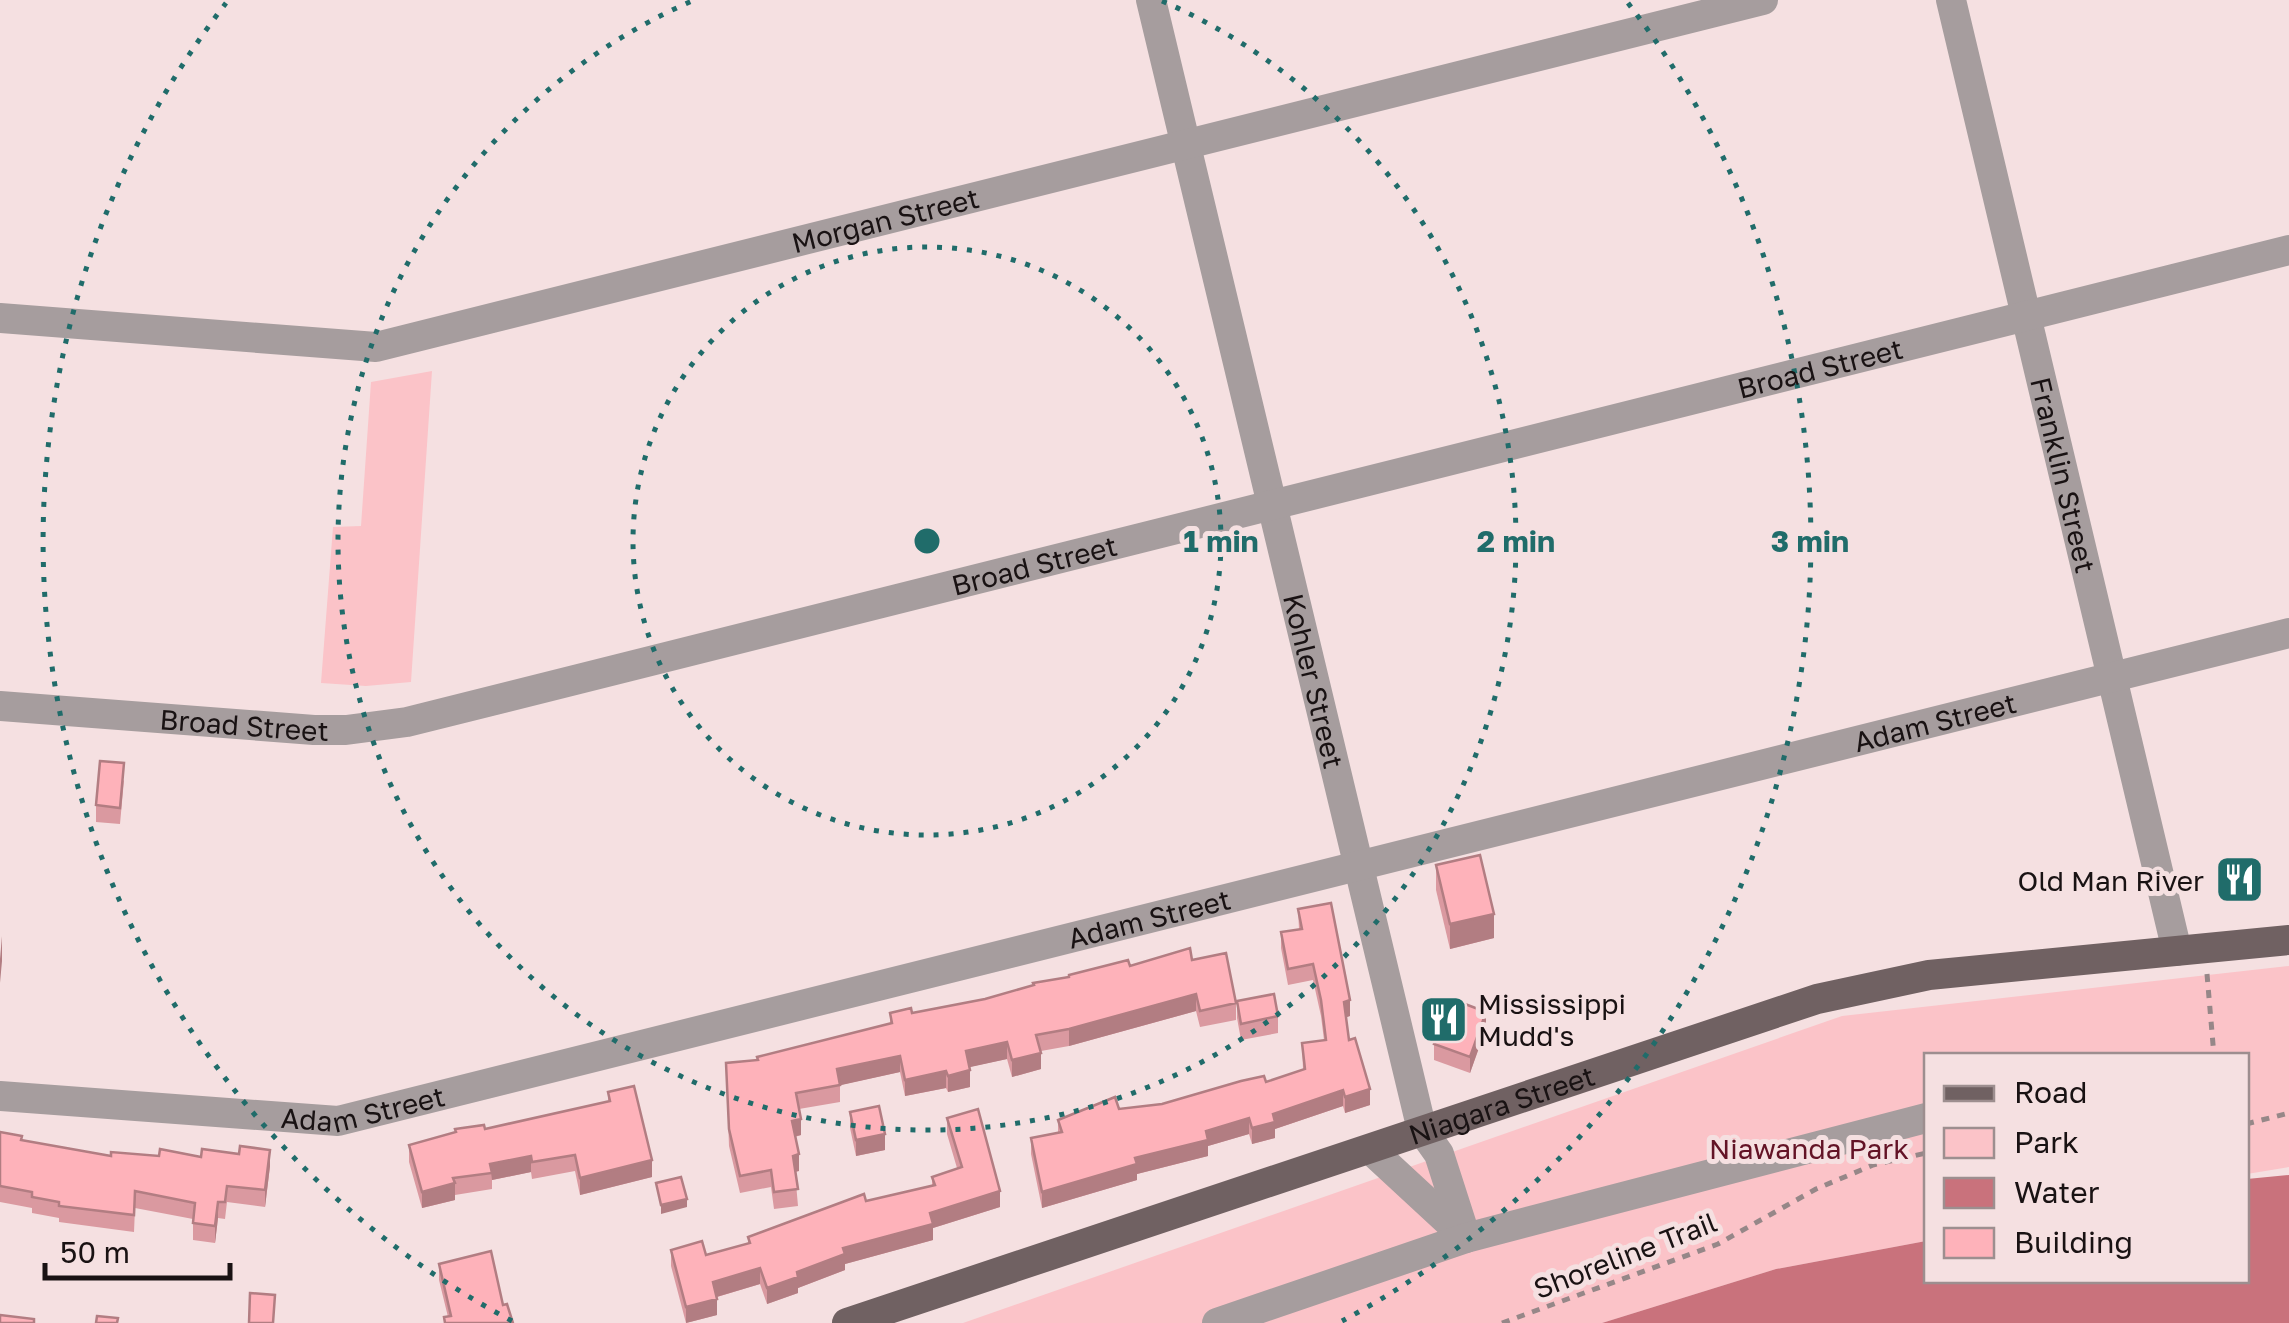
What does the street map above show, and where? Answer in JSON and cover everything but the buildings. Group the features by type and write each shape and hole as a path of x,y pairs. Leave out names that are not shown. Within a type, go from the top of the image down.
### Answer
{"main road":[{"name":"Niagara Street","path":"847,1323 1847,992 1930,975 2289,940"}],"street":[{"name":"Kohler Street","path":"1152,0 1422,1130 1439,1154 1466,1238"},
{"name":"Morgan Street","path":"0,318 376,347 1763,0"},
{"name":"Franklin Street","path":"1950,0 2114,677 2176,951"},
{"name":"Broad Street","path":"0,706 314,730 407,722 2289,250"},
{"name":"Adam Street","path":"0,1096 338,1121 2289,633"},
{"path":"1218,1323 1466,1238 1924,1119"},
{"path":"1371,1150 1466,1238"}],"path":[{"path":"2207,974 2214,1053"},
{"path":"2249,1123 2289,1113"},
{"name":"Shoreline Trail","path":"1502,1323 1718,1244 1802,1197 1873,1165 1924,1154"}],"green space":[{"path":"432,371 411,682 366,686 321,683 333,527 361,526 371,382"},
{"name":"Niawanda Park","path":"2289,966 2289,1167 2249,1174 2249,1053 1924,1053 1924,1241 1776,1269 1602,1323 963,1323 1842,1016"}],"water":[{"path":"2289,1175 2289,1323 1602,1323 1776,1269 1924,1241 1924,1283 2249,1283 2249,1179"}],"place":[{"name":"Old Man River","path":"2239,880"},
{"name":"Mississippi Mudd's","path":"1443,1019"}]}
